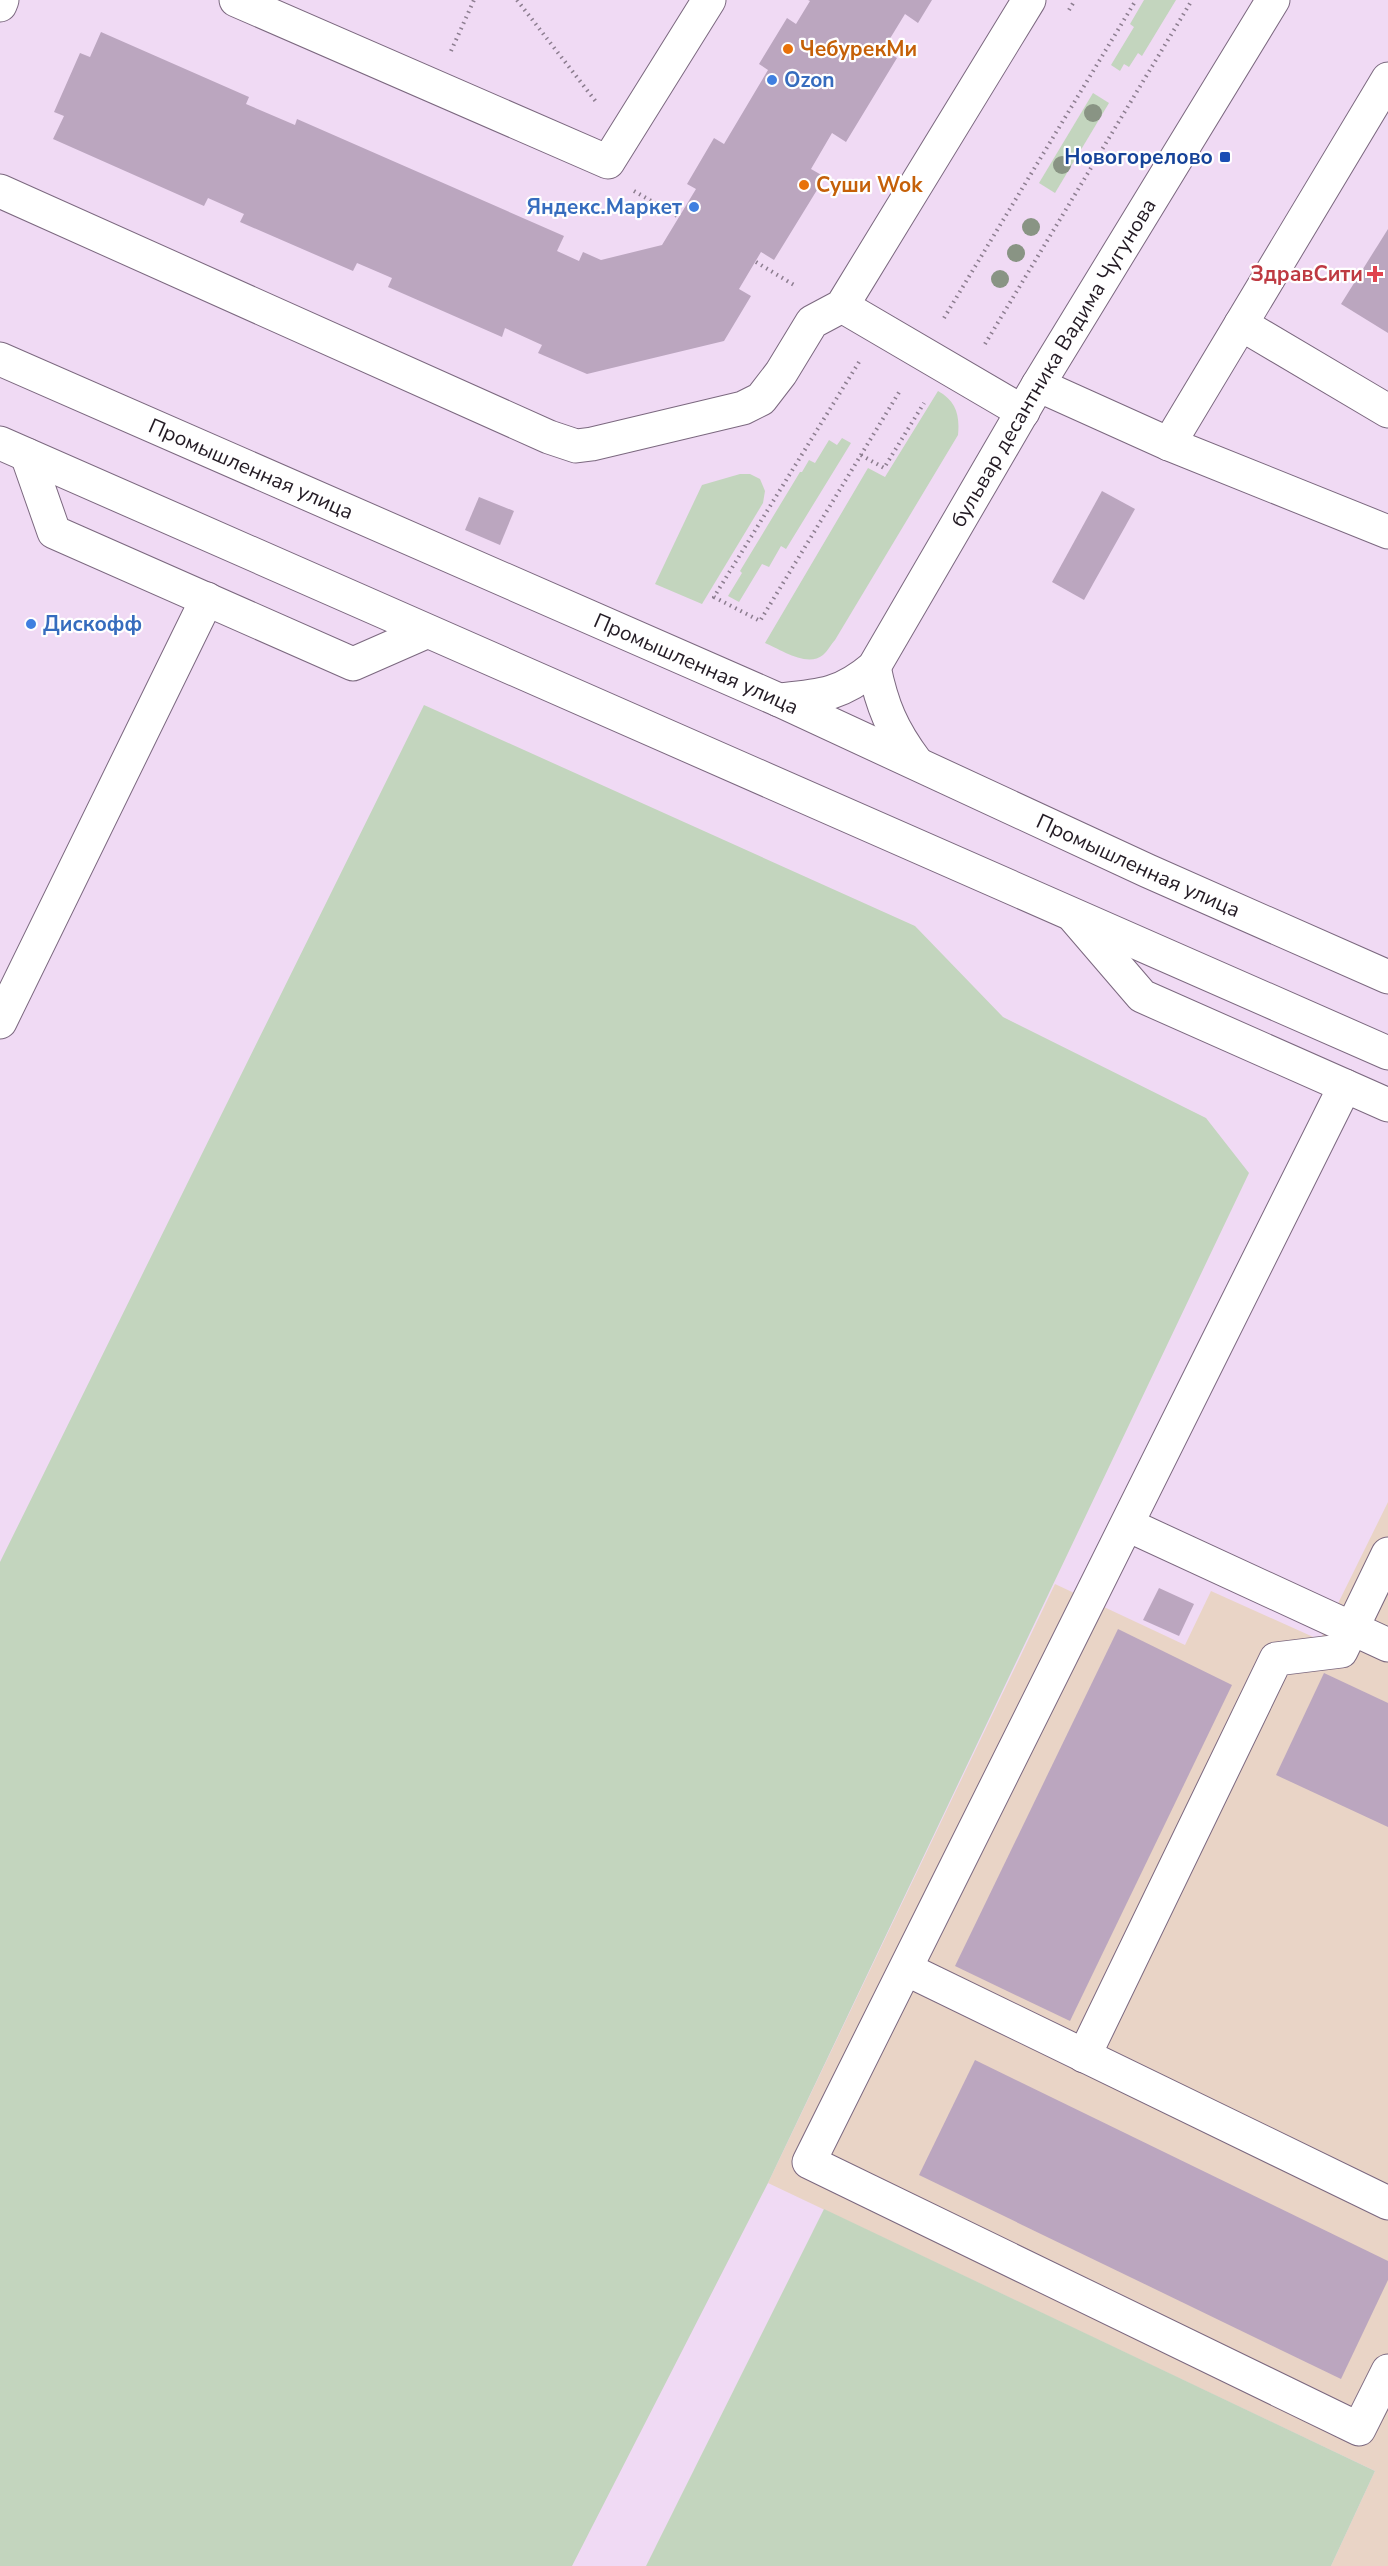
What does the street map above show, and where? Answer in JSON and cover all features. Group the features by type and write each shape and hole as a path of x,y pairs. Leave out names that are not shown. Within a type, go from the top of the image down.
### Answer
{"street":[{"path":"0,4 2,0"},
{"path":"236,0 608,162 709,0"},
{"path":"0,190 549,437 576,446 743,408 761,399 781,373 812,322 842,306 1029,0"},
{"name":"бульвар десантника Вадима Чугунова","path":"779,700 838,692 856,682 874,667 1030,399 1273,0"},
{"path":"1168,444 1388,79"},
{"path":"842,306 1030,399 1168,444 1388,532"},
{"path":"1241,324 1388,411"},
{"name":"Промышленная улица","path":"0,359 779,700 1148,871 1388,977"},
{"path":"14,449 54,532 353,664 426,632"},
{"path":"14,449 1388,1053"},
{"path":"0,1022 207,599"},
{"path":"874,667 886,714 897,736 916,762"},
{"path":"1070,912 1142,996 1388,1105"},
{"path":"1345,1086 809,2162 1359,2429 1388,2371"},
{"path":"1128,1525 1388,1646"},
{"path":"1084,2056 1276,1659 1341,1651 1388,1554"},
{"path":"906,1969 1388,2203"}],"path":[{"path":"450,53 474,0"},
{"path":"517,0 603,111"},
{"path":"1063,21 1075,0"},
{"path":"941,324 1136,0"},
{"path":"982,348 1192,0"},
{"path":"628,187 679,217"},
{"path":"867,366 858,361 714,597 760,621 902,387"},
{"path":"894,382 910,392"},
{"path":"861,455 884,468 926,401 918,396"}],"shaded area":[{"path":"1388,1502 1388,2566 1331,2566 1375,2471 768,2183 1055,1584 1185,1645 1211,1591 1320,1640"}],"green space":[{"path":"1144,0 1176,0 1142,56 1138,53 1129,67 1124,64 1120,71 1111,65 1134,27 1130,24"},
{"path":"1093,93 1109,103 1055,193 1039,183"},
{"path":"938,391 949,399 956,409 958,435 835,640 823,655 809,659 794,656 765,643 868,468 885,477"},
{"path":"842,438 851,443 786,549 781,546 769,567 762,564 739,602 728,596 742,573 740,571 800,472 809,460 815,463 829,440 837,445"},
{"path":"740,474 750,474 760,479 765,491 763,503 702,604 655,584 702,485"},
{"path":"424,705 915,926 1003,1017 1206,1118 1249,1173 768,2183 572,2566 0,2566 0,1562"},
{"path":"824,2209 1375,2471 1331,2566 646,2566"}],"building":[{"path":"808,0 932,0 918,23 905,14 883,50 897,58 846,142 832,133 811,169 825,177 774,260 761,252 739,289 751,296 724,341 587,374 538,353 542,345 505,328 502,337 388,287 392,278 357,263 353,271 240,222 244,214 208,198 204,206 53,139 64,116 54,112 80,53 90,57 101,32 249,97 246,104 295,125 297,119 564,236 557,251 579,261 583,252 601,260 662,245 696,189 687,184 714,138 724,144 768,70 759,64 787,18 796,24 810,1"},
{"path":"1388,229 1388,333 1341,304"},
{"path":"1102,491 1135,509 1084,600 1052,582"},
{"path":"479,497 514,511 500,545 465,530"},
{"path":"1159,1588 1194,1604 1179,1636 1143,1620"},
{"path":"1118,1629 1232,1685 1070,2021 955,1966"},
{"path":"1324,1673 1388,1703 1388,1827 1276,1775"},
{"path":"975,2060 1388,2261 1388,2280 1341,2379 919,2175"}],"place":[{"name":"ЧебурекМи","path":"788,49"},
{"name":"Ozon","path":"772,80"},
{"name":"Новогорелово","path":"1225,157"},
{"name":"Суши Wok","path":"804,185"},
{"name":"Яндекс.Маркет","path":"694,207"},
{"name":"ЗдравСити","path":"1375,274"},
{"name":"Дискофф","path":"31,624"}]}
